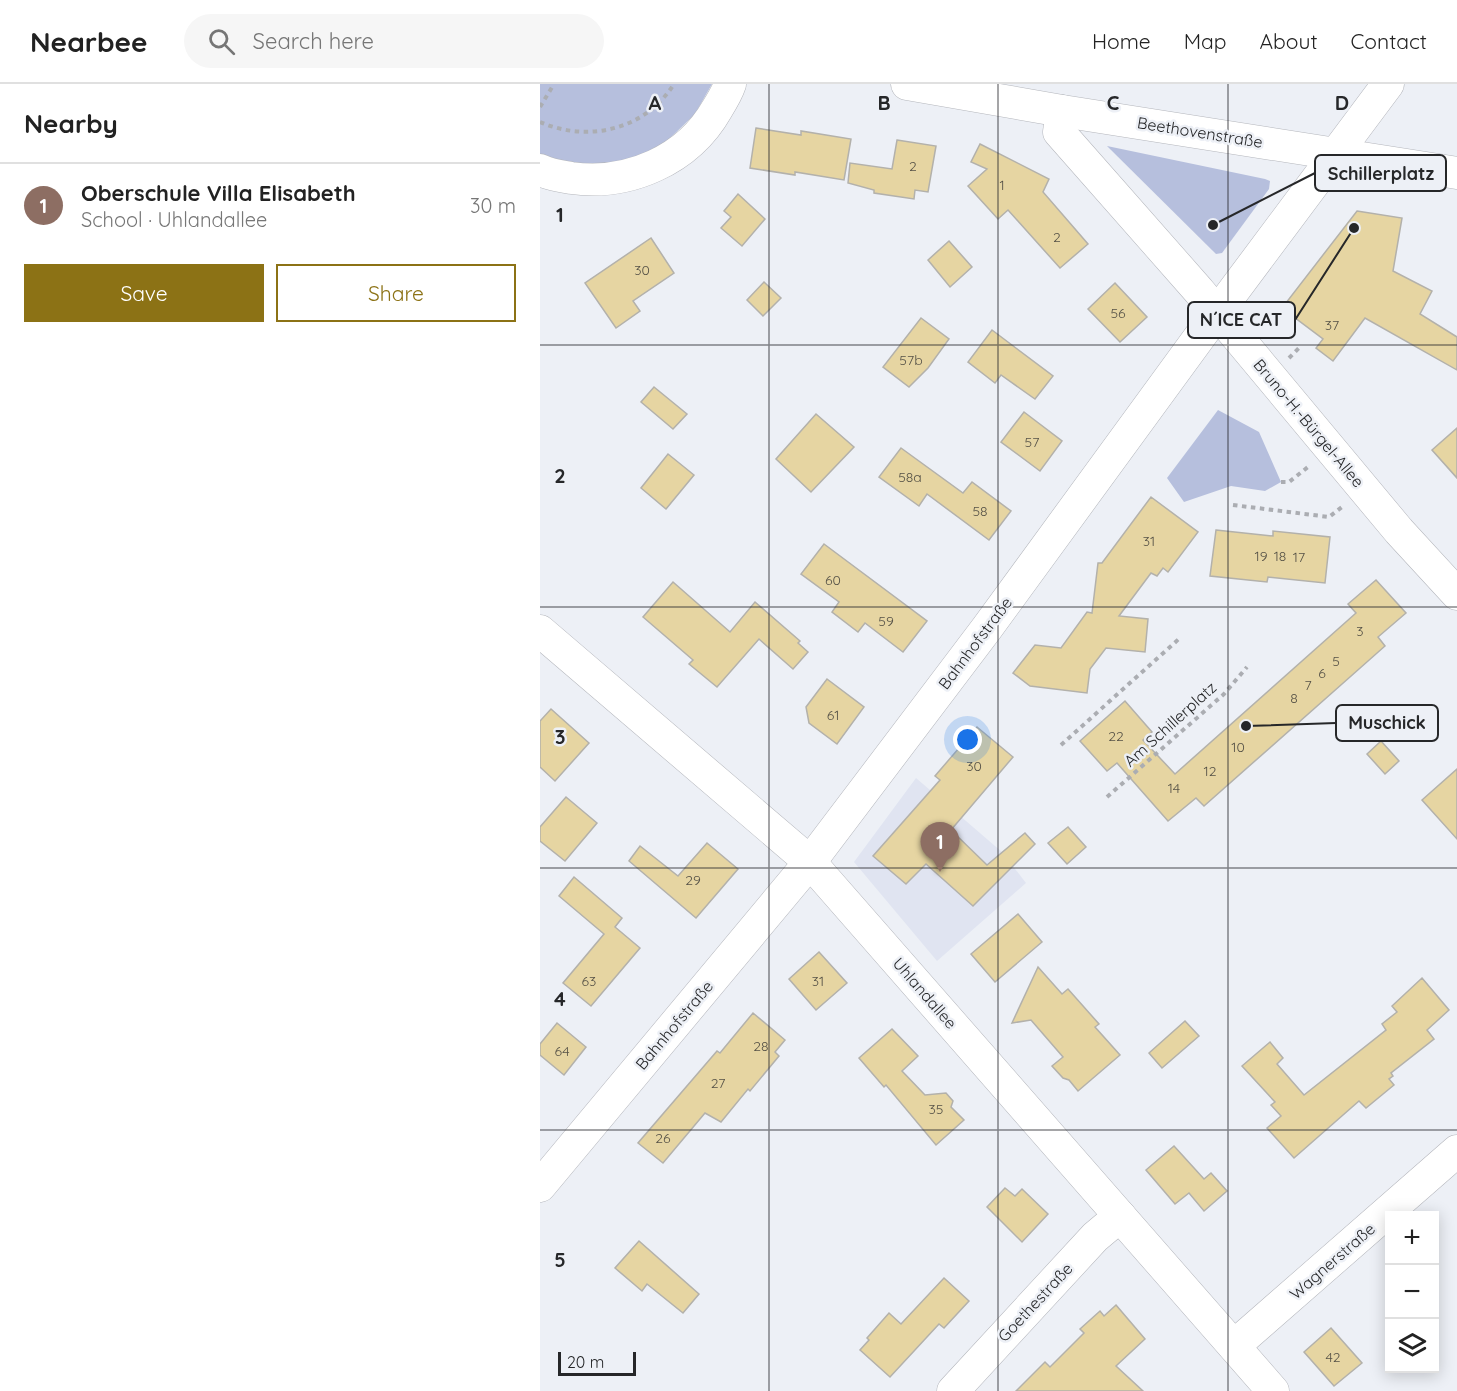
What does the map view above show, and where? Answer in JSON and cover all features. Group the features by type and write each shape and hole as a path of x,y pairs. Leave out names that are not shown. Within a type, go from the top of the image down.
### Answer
{"street":[{"path":"540,170 550,174 590,180 623,177 654,167 685,147 710,121 730,84"},
{"name":"Beethovenstraße","path":"907,84 1062,111 1457,173"},
{"name":"Bahnhofstraße","path":"540,1186 810,862 987,628 1388,84"},
{"name":"Bruno-H.-Bürgel-Allee","path":"1062,111 1059,132 1457,594"},
{"name":"Uhlandallee","path":"540,631 810,862 1274,1391"},
{"name":"Wagnerstraße","path":"1234,1346 1457,1151"},
{"name":"Goethestraße","path":"954,1391 1095,1237 1120,1215"}],"path":[{"path":"540,107 554,84"},
{"path":"540,122 553,128 574,132 596,133 617,128 637,120 655,107 674,84"},
{"path":"1233,505 1329,517 1364,488"},
{"path":"1061,745 1181,637"},
{"name":"Am Schillerplatz","path":"1107,797 1224,694 1246,667"}],"shaded area":[{"path":"540,84 712,84 695,114 666,142 631,160 592,166 540,156"},
{"path":"1107,146 1265,179 1270,181 1269,189 1222,253 1216,254"},
{"path":"1218,410 1259,432 1281,482 1265,491 1231,486 1184,502 1167,478"},
{"path":"916,778 1002,852 1026,883 937,961 854,862"}],"building":[{"path":"756,128 801,135 801,131 851,139 844,180 750,168"},
{"path":"897,140 936,146 928,192 915,190 914,199 874,193 874,190 848,183 850,163 892,169"},
{"path":"980,144 1049,179 1043,192 1088,244 1060,268 1008,210 998,219 968,186 987,169 971,162"},
{"path":"738,194 765,219 742,246 721,228 731,217 724,211"},
{"path":"1357,211 1402,218 1393,271 1432,291 1420,314 1457,337 1457,370 1365,318 1333,361 1316,348 1323,339 1282,308"},
{"path":"651,238 674,273 633,301 640,311 616,328 585,283"},
{"path":"949,241 972,267 950,287 928,260"},
{"path":"764,282 781,298 763,316 747,300"},
{"path":"1115,283 1147,317 1120,342 1088,309"},
{"path":"921,318 949,339 928,368 909,387 883,367"},
{"path":"992,330 1053,376 1035,399 1001,375 995,383 968,362"},
{"path":"654,387 687,414 673,429 641,402"},
{"path":"1024,412 1062,441 1040,471 1001,442"},
{"path":"816,414 854,447 811,492 776,459"},
{"path":"1457,428 1457,478 1432,450"},
{"path":"901,448 963,493 972,482 1011,511 989,540 927,494 919,506 879,477"},
{"path":"668,454 694,475 666,509 641,488"},
{"path":"1151,497 1198,532 1168,572 1163,568 1157,576 1151,573 1119,616 1148,619 1145,652 1106,648 1090,669 1087,693 1030,686 1013,673 1035,645 1061,648 1087,612 1092,613 1098,563 1102,563"},
{"path":"1216,530 1273,536 1273,531 1330,537 1325,583 1268,577 1267,582 1210,576"},
{"path":"824,544 927,621 903,652 865,623 858,632 832,612 839,602 801,574"},
{"path":"1376,580 1406,613 1378,637 1385,646 1204,806 1196,798 1168,821 1117,763 1107,771 1080,741 1125,701 1152,732 1143,740 1175,774 1356,613 1348,604"},
{"path":"673,582 730,632 755,602 800,641 798,643 808,652 793,669 759,639 717,687 689,664 693,660 643,617"},
{"path":"827,679 864,707 837,744 809,723 806,707"},
{"path":"551,709 589,743 555,781 540,767 540,721"},
{"path":"977,727 1013,757 951,830 987,865 1025,833 1035,844 973,906 926,864 906,884 873,856 940,780 935,776"},
{"path":"1381,741 1399,761 1385,774 1367,754"},
{"path":"1457,769 1457,839 1422,800"},
{"path":"566,797 597,823 565,861 540,841 540,827"},
{"path":"1068,827 1086,847 1067,864 1048,843"},
{"path":"707,843 738,869 696,918 629,861 640,846 678,876"},
{"path":"574,877 622,918 615,927 640,948 591,1006 563,983 604,934 559,896"},
{"path":"1018,914 1042,942 995,982 971,954"},
{"path":"819,952 847,983 816,1010 789,979"},
{"path":"1038,967 1062,994 1068,989 1099,1024 1095,1027 1120,1055 1078,1091 1052,1066 1063,1057 1031,1020 1012,1023"},
{"path":"1422,978 1449,1010 1427,1030 1434,1039 1391,1073 1393,1076 1389,1079 1394,1085 1366,1108 1359,1101 1294,1158 1267,1128 1281,1116 1271,1105 1275,1102 1242,1066 1270,1042 1283,1058 1277,1064 1304,1095 1386,1030 1382,1024 1397,1012 1392,1006"},
{"path":"753,1013 785,1040 775,1052 779,1056 721,1122 705,1113 663,1163 638,1143"},
{"path":"1185,1021 1199,1036 1162,1068 1149,1053"},
{"path":"557,1023 586,1047 564,1075 540,1055 540,1044"},
{"path":"892,1029 918,1056 902,1071 925,1095 946,1093 953,1101 951,1107 964,1120 936,1145 886,1085 884,1087 859,1058"},
{"path":"1174,1146 1204,1179 1211,1173 1227,1191 1204,1211 1189,1193 1175,1204 1146,1170"},
{"path":"1005,1188 1015,1196 1022,1189 1048,1214 1022,1242 987,1207"},
{"path":"639,1241 699,1294 683,1313 647,1284 642,1291 615,1268"},
{"path":"944,1278 969,1301 944,1328 939,1324 890,1377 860,1350 869,1340 867,1338 889,1313 901,1324"},
{"path":"1116,1305 1145,1339 1116,1366 1143,1391 1016,1391 1045,1362 1050,1367 1084,1333 1080,1329 1100,1311 1104,1316"},
{"path":"1331,1328 1362,1363 1334,1386 1304,1352"}],"place":[{"name":"Schillerplatz","path":"1213,225"},
{"name":"N´ICE CAT","path":"1354,228"},
{"name":"Muschick","path":"1246,726"},
{"name":"Oberschule Villa Elisabeth","path":"940,872"}]}
